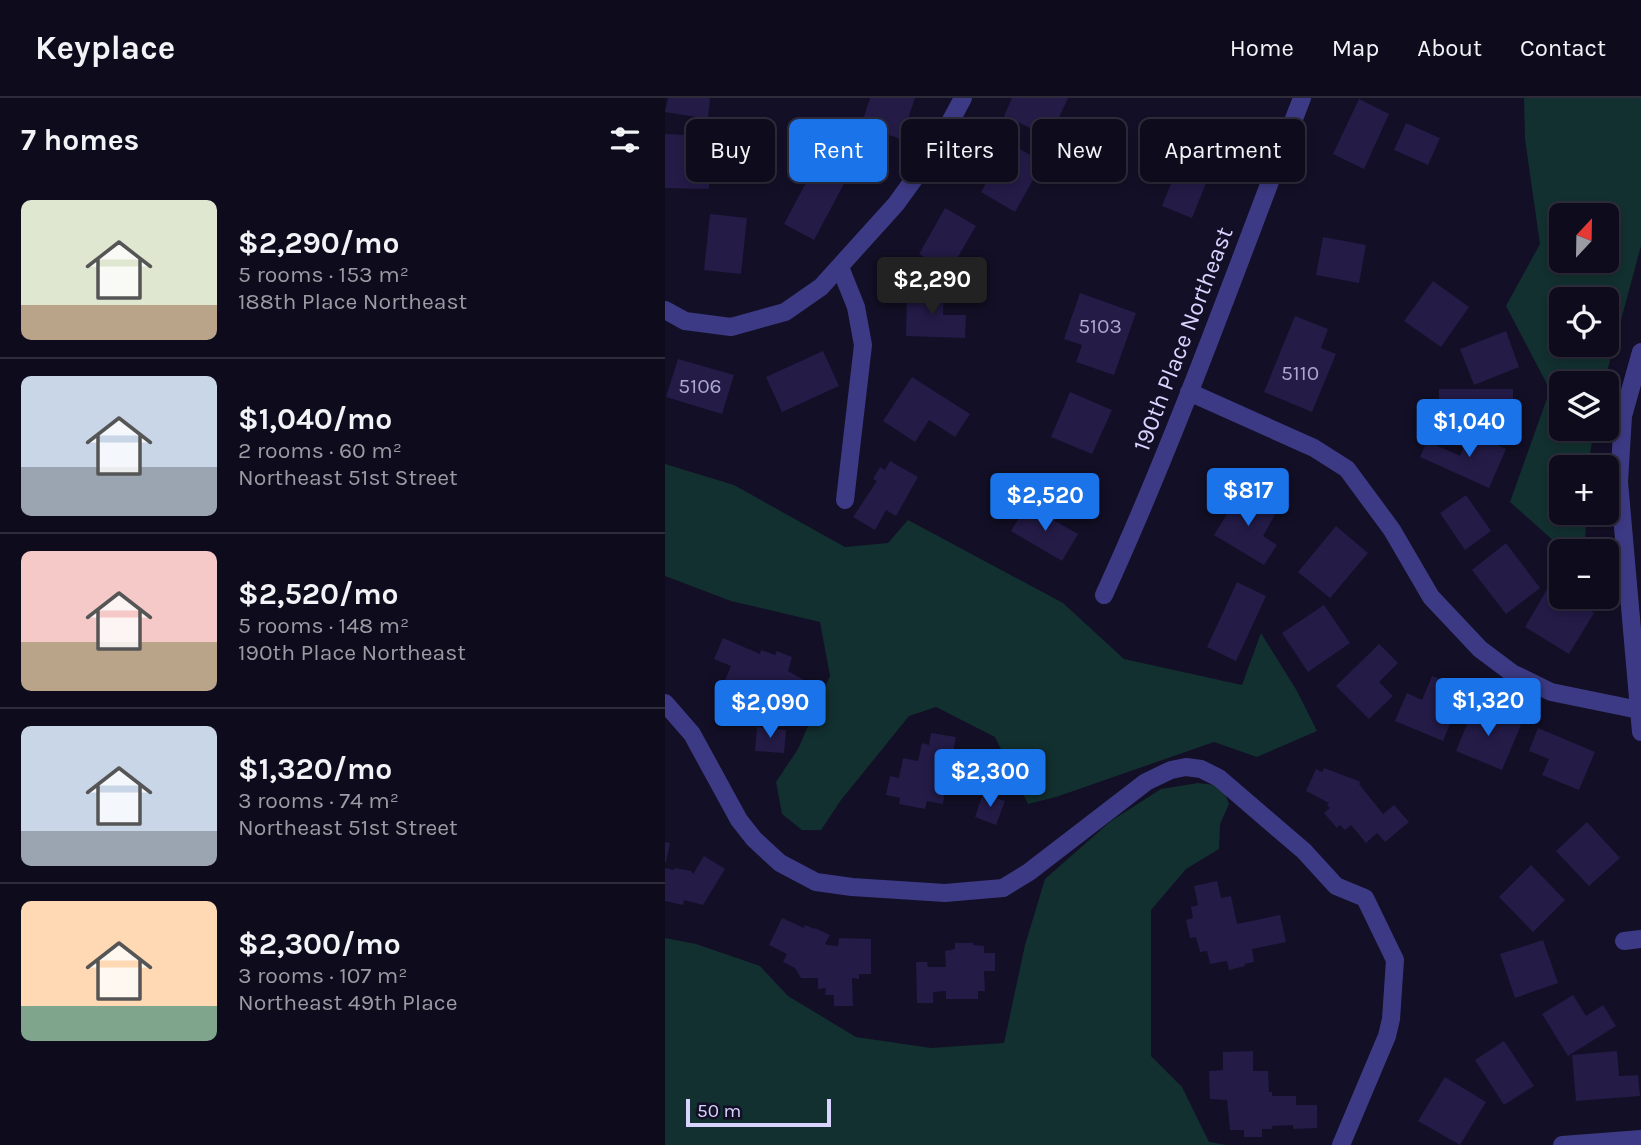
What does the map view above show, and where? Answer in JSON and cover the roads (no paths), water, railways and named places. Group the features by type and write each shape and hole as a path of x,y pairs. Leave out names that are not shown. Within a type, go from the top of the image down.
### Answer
{"street":[{"path":"665,310 685,321 731,327 785,312 821,287 896,204 936,150 964,98"},
{"name":"190th Place Northeast","path":"1104,596 1133,533 1302,98"},
{"path":"839,267 856,307 863,345 845,500"},
{"path":"1641,352 1623,416 1619,482 1637,635 1641,732"},
{"path":"1189,392 1314,448 1347,468 1392,530 1431,597 1480,649 1512,673 1551,692 1639,710"},
{"path":"665,703 692,734 739,820 754,839 780,863 816,882 852,887 945,893 1003,888 1029,872 1146,782 1171,770 1186,767 1201,769 1219,778 1304,851 1336,886 1365,898 1395,960 1391,1019 1377,1061 1341,1145"},
{"path":"1562,1145 1641,1139"}]}
